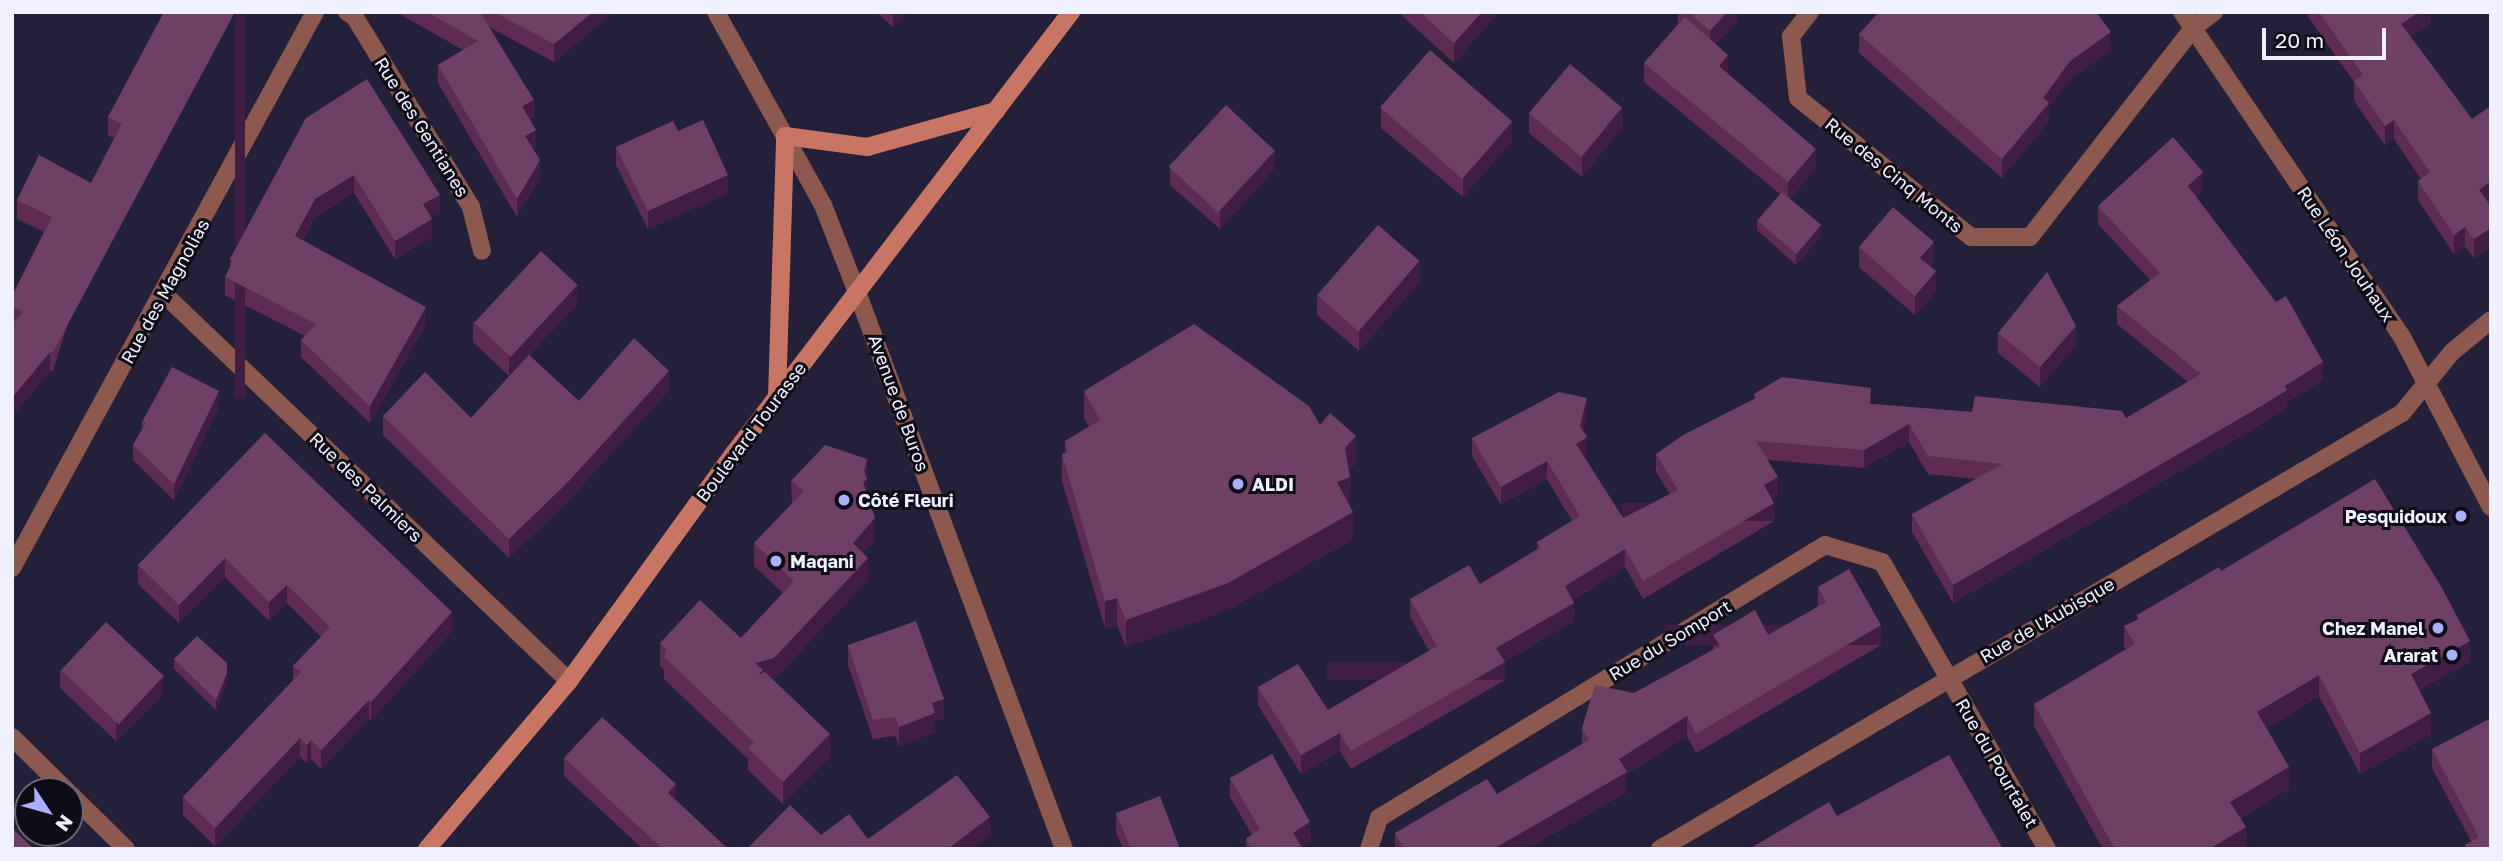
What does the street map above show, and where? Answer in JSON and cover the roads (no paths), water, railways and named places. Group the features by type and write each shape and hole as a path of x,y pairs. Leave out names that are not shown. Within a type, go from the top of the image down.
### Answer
{"main road":[{"name":"Boulevard Tourasse","path":"427,849 569,681 777,397 1071,12"},
{"path":"777,397 785,136 867,147 996,111"}],"street":[{"name":"Rue des Magnolias","path":"12,568 164,294 315,12"},
{"name":"Rue des Gentianes","path":"346,12 354,16 471,207 482,251"},
{"name":"Avenue de Buros","path":"716,12 831,222 1063,849"},
{"name":"Rue des Cinq Monts","path":"1810,12 1791,36 1798,98 1971,237 2030,237 2194,27"},
{"name":"Rue Léon Jouhaux","path":"2182,12 2402,337 2491,507"},
{"path":"2194,27 2214,12"},
{"name":"Rue des Palmiers","path":"164,294 569,681"},
{"name":"Rue de l'Aubisque","path":"1660,849 2402,413 2452,352 2491,320"},
{"name":"Rue du Somport","path":"1369,849 1379,818 1825,545 1882,562 1947,678"},
{"name":"Rue du Pourtalet","path":"1947,678 2047,849"},
{"path":"12,737 53,777"},
{"path":"84,807 126,849"}],"place":[{"name":"ALDI","path":"1238,484"},
{"name":"Côté Fleuri","path":"844,500"},
{"name":"Pesquidoux","path":"2461,516"},
{"name":"Maqani","path":"776,561"},
{"name":"Chez Manel","path":"2438,628"},
{"name":"Ararat","path":"2452,655"}]}
